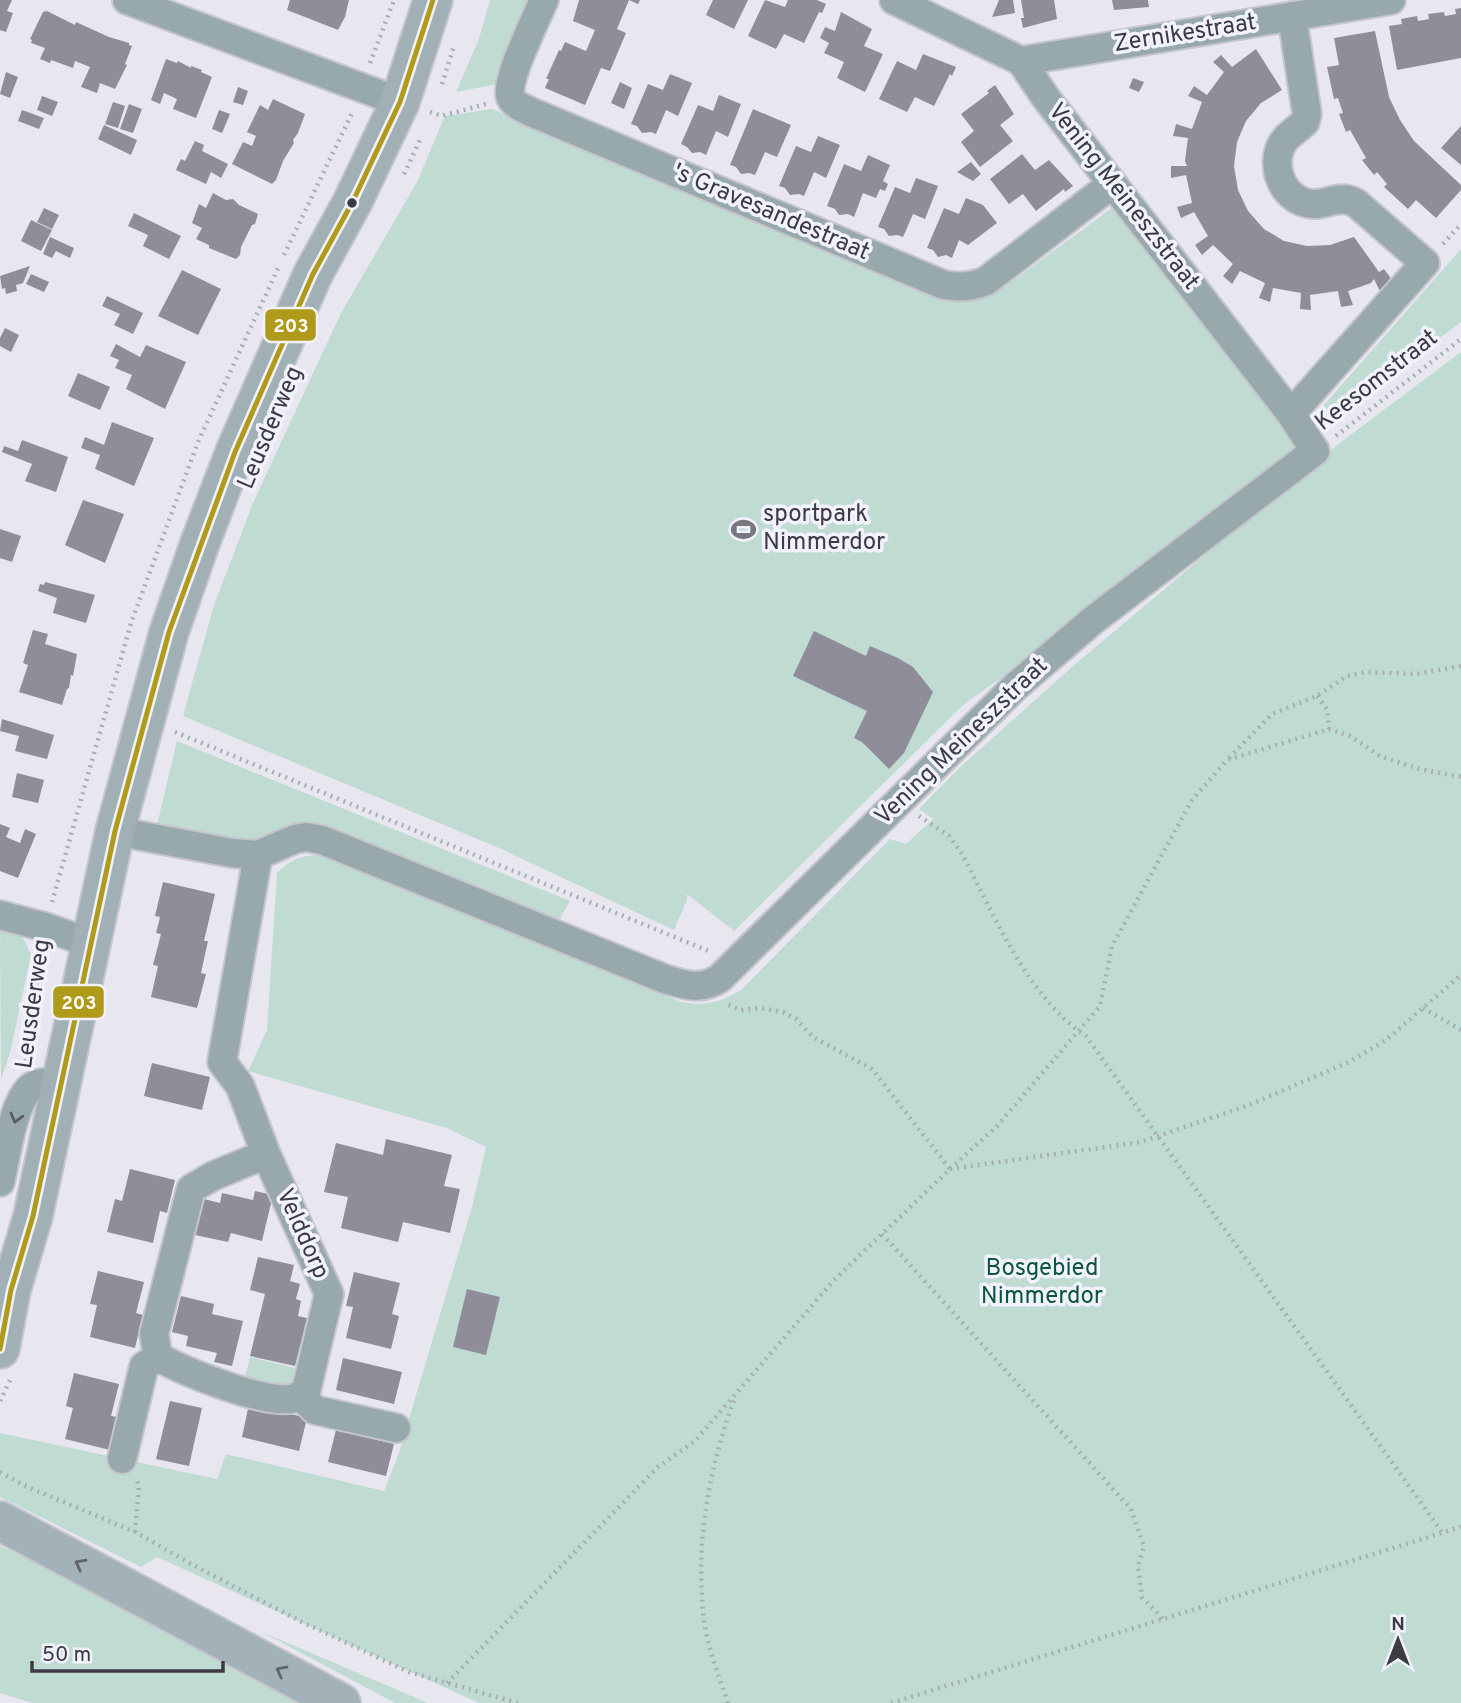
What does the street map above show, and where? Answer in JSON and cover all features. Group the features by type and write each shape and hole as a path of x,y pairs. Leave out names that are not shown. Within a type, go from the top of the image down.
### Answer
{"main road":[{"path":"0,1521 341,1703"}],"street":[{"path":"127,0 423,110"},
{"name":"Leusderweg","path":"4,1357 5,1295 33,1216 90,943 131,835 169,632 234,452 313,274 353,201 423,110 433,0"},
{"path":"510,97 514,74 544,0"},
{"path":"894,0 1021,61"},
{"name":"Zernikestraat","path":"1021,61 1391,0"},
{"path":"1291,414 1426,263 1348,198 1322,204 1303,202 1288,192 1278,176 1277,158 1285,140 1305,122 1307,114 1292,16"},
{"name":"Vening Meineszstraat","path":"710,986 900,803 1016,686 1052,654 1315,451 1291,414 1046,98 1021,61"},
{"name":"'s Gravesandestraat","path":"510,97 514,103 531,112 944,285 958,288 986,281 1112,184"},
{"path":"131,835 258,855 295,839 306,837 321,840 665,979 685,985 710,986"},
{"name":"Velddorp","path":"258,855 222,1062 240,1086 266,1154 329,1294 306,1391 300,1395"},
{"path":"0,915 90,943"},
{"name":"Leusderweg","path":"19,1107 31,1087 62,1082"},
{"path":"0,1182 19,1107"},
{"path":"158,1357 154,1334 191,1189 213,1176 266,1154"},
{"path":"158,1357 176,1367 258,1394 292,1399 300,1395 315,1410 396,1429"},
{"path":"122,1459 144,1366 158,1357"}],"path":[{"path":"439,91 456,36"},
{"path":"423,110 442,116 510,97"},
{"path":"403,175 422,135"},
{"name":"Keesomstraat","path":"1315,451 1461,338"},
{"path":"447,1683 657,1467 695,1441 834,1280 997,1126 1079,1031 1100,1006 1112,946 1192,800 1272,714 1317,696 1347,676 1366,672 1417,674 1461,666"},
{"path":"1317,696 1327,709 1329,729"},
{"path":"1227,760 1329,729 1350,736 1380,756 1419,769 1461,777"},
{"path":"170,731 736,963"},
{"path":"900,803 949,836 962,853 1028,976 1070,1025 1086,1036 1442,1532"},
{"name":"Leusderweg","path":"19,1107 45,927 74,821"},
{"path":"950,1170 1141,1142 1249,1105 1349,1062 1386,1040 1461,975"},
{"path":"710,986 729,1006 740,1010 771,1009 796,1019 813,1037 872,1069 950,1170"},
{"path":"1423,1008 1461,1030"},
{"path":"882,1234 1131,1509 1144,1546 1138,1566 1142,1597 1163,1619"},
{"path":"0,1401 4,1357"},
{"path":"728,1703 704,1622 702,1527 722,1432 735,1396"},
{"path":"122,1459 136,1476 139,1488 135,1532"},
{"path":"0,1472 23,1485 135,1532 302,1622 409,1672 518,1703"},
{"path":"891,1703 1461,1527"}],"green space":[{"path":"490,0 539,0 502,83 456,92 479,39"},
{"name":"sportpark Nimmerdor","path":"492,109 926,289 979,297 999,291 1116,205 1296,447 1050,643 964,704 734,931 687,894 674,930 499,848 183,716 214,605 253,503 341,313 417,182 445,116"},
{"path":"1461,249 1461,322 1317,429 1310,421"},
{"name":"Bosgebied Nimmerdor","path":"1461,352 1461,1703 479,1703 157,1557 141,1567 0,1497 0,1433 217,1479 226,1454 384,1491 399,1453 472,1207 486,1147 447,1128 248,1071 267,1030 277,873 287,864 304,857 323,856 681,1002 699,1004 726,998 741,990 890,839 906,844 933,819 919,809 957,770 1072,667 1336,446"},
{"path":"177,741 570,901 557,924 329,832 252,847 156,829"},
{"path":"0,928 21,934 31,955 10,1053 1,1079"},
{"path":"250,1357 295,1368 289,1392 244,1381"},
{"path":"0,1546 179,1629 324,1703 32,1703 0,1693"},
{"path":"262,1632 428,1703 395,1703"}],"building":[{"path":"0,0 12,0 7,11 13,13 6,32 0,30"},
{"path":"290,0 349,0 338,30 287,10"},
{"path":"579,0 629,0 617,29 626,33 610,71 601,68 585,105 545,88 549,79 546,79 565,42 586,51 595,30 573,21"},
{"path":"713,0 748,0 734,29 706,15"},
{"path":"765,0 785,7 788,0 817,0 826,4 822,13 819,12 804,43 784,34 776,49 748,36"},
{"path":"999,0 1013,0 1015,13 992,17"},
{"path":"1021,0 1054,0 1057,19 1023,28"},
{"path":"1112,0 1148,0 1149,7 1114,10"},
{"path":"1461,8 1461,58 1397,70 1389,26 1402,24 1401,19 1417,16 1418,21 1429,19 1428,14 1456,14 1455,9"},
{"path":"47,11 75,25 76,22 132,46 125,64 127,65 115,89 100,83 97,93 81,87 90,67 75,61 73,68 40,59 45,48 31,43 30,39 43,12"},
{"path":"841,12 872,29 864,46 883,54 865,92 837,78 844,62 824,53 829,43 820,38 825,27 835,31"},
{"path":"1375,31 1389,97 1400,120 1414,141 1461,185 1461,190 1436,218 1416,200 1408,209 1384,187 1387,184 1377,172 1374,175 1362,160 1366,158 1350,130 1346,132 1339,114 1343,113 1338,98 1334,99 1327,67 1339,65 1334,38"},
{"path":"1256,49 1282,90 1261,103 1246,121 1237,142 1234,166 1238,190 1248,211 1264,229 1284,241 1307,246 1330,245 1354,237 1379,272 1384,269 1392,280 1380,291 1374,279 1371,283 1348,291 1353,305 1341,307 1338,291 1310,295 1311,310 1300,309 1301,293 1273,288 1270,302 1259,298 1265,283 1240,271 1232,284 1223,276 1233,264 1213,245 1202,255 1195,245 1208,236 1194,212 1181,218 1177,207 1192,203 1186,175 1171,178 1171,166 1187,166 1185,161 1188,138 1173,136 1176,124 1192,129 1202,102 1188,96 1194,86 1207,95 1224,72 1213,62 1221,55 1232,67"},
{"path":"923,54 956,67 934,106 915,97 907,112 879,99 897,61 916,70"},
{"path":"166,59 202,70 201,72 212,77 196,118 173,109 177,99 164,93 160,104 151,100"},
{"path":"6,72 18,77 10,98 0,94"},
{"path":"670,74 692,83 678,116 666,110 656,134 642,133 637,126 631,124 648,84 663,90"},
{"path":"1133,78 1144,82 1139,92 1129,88"},
{"path":"620,82 632,88 624,109 611,103"},
{"path":"995,85 1014,114 1000,125 1013,141 980,167 961,142 974,131 961,114 989,93 987,91"},
{"path":"238,87 248,91 243,105 233,102"},
{"path":"719,95 741,104 728,137 716,131 706,155 700,152 692,153 681,144 698,105 713,111"},
{"path":"42,96 58,102 52,116 37,110"},
{"path":"273,99 305,114 294,143 272,184 232,164 243,142 252,146 256,136 247,132 260,105 268,110"},
{"path":"113,102 125,106 118,128 105,124"},
{"path":"129,104 142,109 133,133 120,129"},
{"path":"753,109 791,125 777,157 765,152 755,175 741,174 736,167 730,165"},
{"path":"22,110 44,118 39,129 18,121"},
{"path":"219,110 230,114 222,133 212,129"},
{"path":"104,125 137,140 131,155 98,139"},
{"path":"1461,126 1461,165 1441,148"},
{"path":"818,136 840,145 826,178 814,172 804,196 790,195 785,188 779,186 796,146 811,152"},
{"path":"195,141 204,145 202,151 228,164 221,178 211,172 206,184 176,170 181,159 185,161"},
{"path":"1022,154 1035,170 1049,160 1073,186 1065,192 1064,189 1036,211 1023,194 1009,204 990,179"},
{"path":"868,155 890,165 883,181 888,184 885,191 880,189 876,198 863,193 854,217 848,214 839,215 835,209 827,206 844,164 861,171"},
{"path":"971,162 981,174 973,181 957,172"},
{"path":"916,178 938,186 925,219 913,214 903,237 889,236 884,229 878,227 895,187 910,193"},
{"path":"213,193 226,200 233,199 258,214 236,259 209,248 209,245 196,239 202,228 192,223 199,204 206,208"},
{"path":"966,198 983,205 997,223 968,245 959,240 952,258 946,255 938,257 933,250 927,248 944,208 959,214"},
{"path":"44,208 59,215 52,229 37,222"},
{"path":"134,213 181,236 169,259 143,246 148,235 128,226"},
{"path":"31,220 52,230 41,251 21,241"},
{"path":"50,237 74,248 70,258 56,251 52,258 43,254"},
{"path":"30,266 23,283 16,285 17,291 6,294 5,288 2,289 0,276"},
{"path":"182,270 221,289 198,335 158,316"},
{"path":"31,274 49,282 44,292 26,284"},
{"path":"107,296 143,313 133,334 114,325 120,314 102,306"},
{"path":"5,328 19,335 11,352 0,346 0,338"},
{"path":"116,344 140,357 146,345 186,362 165,409 126,389 132,375 115,368 119,360 110,356"},
{"path":"78,373 110,387 100,410 68,396"},
{"path":"112,422 154,438 134,486 95,469 100,455 81,448 85,437 104,445"},
{"path":"22,440 68,457 56,492 25,481 32,464 2,452 4,446 18,451"},
{"path":"83,500 124,514 105,563 65,545"},
{"path":"0,529 21,536 12,562 0,558"},
{"path":"45,582 95,595 86,623 53,613 57,598 38,591 40,584 44,585"},
{"path":"33,630 48,634 45,644 77,654 73,676 71,675 62,705 19,692 28,665 23,663"},
{"path":"814,631 866,656 870,646 898,658 913,667 933,692 904,753 889,769 862,742 854,738 867,711 793,676"},
{"path":"2,719 54,735 47,759 15,751 19,736 0,731"},
{"path":"17,773 44,780 38,803 12,797"},
{"path":"0,824 10,828 6,837 20,843 25,829 36,834 18,878 0,871"},
{"path":"163,882 215,894 204,941 208,941 201,973 206,974 197,1008 151,997 158,966 153,965 161,934 156,933 160,917 155,916"},
{"path":"152,1063 210,1077 202,1110 144,1096"},
{"path":"386,1139 452,1155 444,1186 460,1189 450,1233 403,1222 398,1242 341,1228 348,1197 324,1192 336,1143 383,1155"},
{"path":"130,1169 175,1180 167,1213 160,1211 153,1243 107,1232 115,1199 122,1201"},
{"path":"255,1191 273,1195 262,1241 231,1233 228,1242 195,1235 204,1199 220,1203 222,1193 253,1200"},
{"path":"258,1257 294,1265 290,1281 300,1284 296,1299 301,1301 298,1316 307,1318 295,1366 250,1356 265,1294 250,1290"},
{"path":"98,1271 144,1282 136,1313 143,1315 135,1348 90,1337 97,1305 90,1304"},
{"path":"354,1272 400,1283 392,1314 399,1316 391,1349 346,1338 353,1307 346,1306"},
{"path":"467,1289 500,1297 486,1355 453,1347"},
{"path":"181,1296 214,1304 212,1314 243,1321 232,1366 214,1362 217,1353 186,1346 188,1336 172,1332"},
{"path":"343,1358 402,1372 394,1404 336,1390"},
{"path":"74,1373 119,1384 111,1416 118,1417 110,1450 65,1439 73,1408 66,1406"},
{"path":"170,1401 202,1408 189,1466 156,1459"},
{"path":"249,1404 307,1418 299,1451 242,1437"},
{"path":"336,1430 394,1444 386,1476 328,1462"}],"transit line":[{"name":"203","path":"0,1349 11,1290 33,1216 115,831 169,632 235,452 313,274 353,201 400,102 433,0"}],"place":[{"name":"sportpark Nimmerdor","path":"743,529"}]}
